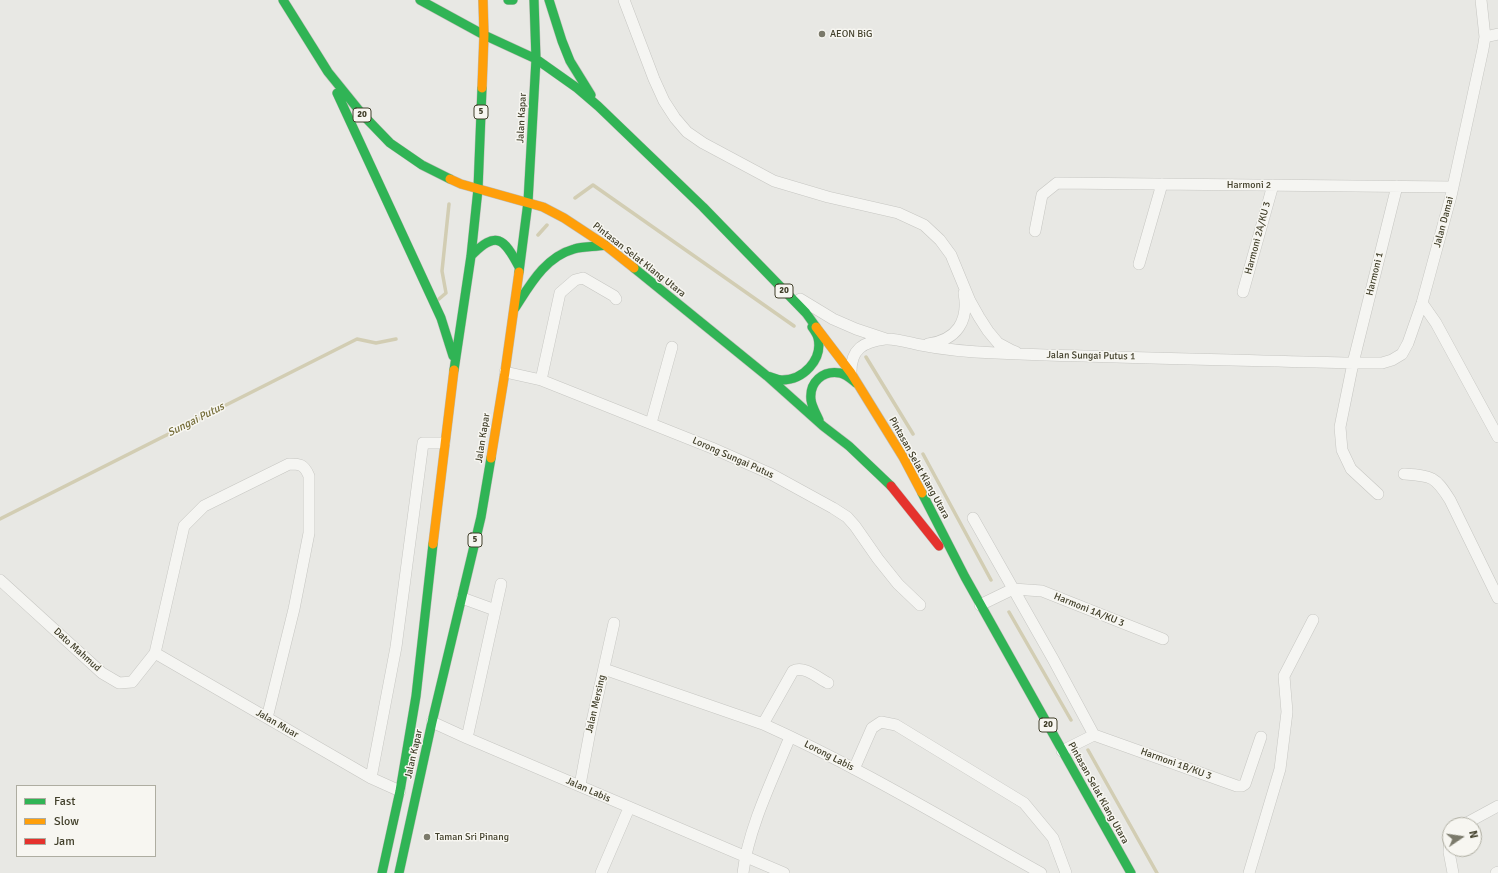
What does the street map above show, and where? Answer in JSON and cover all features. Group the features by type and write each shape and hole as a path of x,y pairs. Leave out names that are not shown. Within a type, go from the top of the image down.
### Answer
{"highway":[{"name":"Pintasan Selat Klang Utara","path":"283,0 328,72 362,114 390,143 422,165 461,184 543,207 564,218 605,245 767,376 823,426 849,446 895,490 965,577"},
{"name":"Pintasan Selat Klang Utara","path":"420,0 484,35 536,59 577,88 598,106 703,207 806,313 854,378 903,457 980,605 1131,873"},
{"name":"Jalan Kapar","path":"382,873 400,791 416,696 454,363 471,256 478,189 484,35 483,0"},
{"path":"508,0 513,0"},
{"name":"Jalan Kapar","path":"399,873 432,722 481,517 505,372 528,202 536,59 534,0"},
{"path":"549,0 570,61 598,106"},
{"path":"328,72 441,318 454,363"},
{"path":"471,256 485,242 493,240 503,242 510,249 519,267"},
{"path":"513,312 539,271 549,261 560,254 574,249 605,245"},
{"path":"767,376 781,380 796,378 807,370 816,360 818,338 806,313"},
{"path":"823,426 812,407 810,397 813,384 820,375 830,372 842,373 854,378"}],"street":[{"path":"624,0 664,101 675,118 687,132 703,143 774,181 828,197 898,213 924,225 940,240 951,255 961,276 970,301 988,331 998,343 1011,350 1026,354"},
{"path":"1481,0 1485,36 1498,34"},
{"name":"Jalan Damai","path":"1353,363 1382,363 1392,360 1402,354 1408,343 1422,303 1453,187 1485,36"},
{"name":"Harmoni 2","path":"1035,231 1042,195 1057,183 1453,187"},
{"path":"1139,264 1162,184"},
{"name":"Harmoni 2A/KU 3","path":"1243,292 1272,185"},
{"name":"Harmoni 1","path":"1378,494 1351,469 1342,450 1340,427 1353,363 1397,186"},
{"path":"921,345 943,340 955,333 961,325 965,313 965,300 961,276"},
{"path":"541,380 560,293 575,280 583,278 614,296 616,299"},
{"path":"783,289 833,318 887,339"},
{"path":"1422,303 1436,323 1498,437"},
{"name":"Jalan Sungai Putus 1","path":"854,378 851,362 854,354 860,347 868,343 887,339 968,352 1353,363"},
{"path":"651,423 672,347"},
{"name":"Lorong Sungai Putus","path":"505,372 541,380 651,423 771,474 847,517 898,584 920,606"},
{"path":"370,778 396,647 423,443 444,443"},
{"path":"156,653 184,526 204,506 289,464 300,464 306,469 309,476 309,533 294,609 267,718"},
{"path":"1404,474 1428,476 1442,486 1498,598"},
{"path":"973,518 1053,659 1094,735 1062,751"},
{"name":"Dato Mahmud","path":"0,580 102,673 119,683 132,682 156,653"},
{"path":"467,738 501,584"},
{"path":"980,605 1013,589"},
{"name":"Harmoni 1A/KU 3","path":"1013,589 1042,591 1163,639"},
{"path":"462,598 495,610"},
{"path":"1249,873 1280,769 1287,712 1284,676 1313,620"},
{"name":"Jalan Mersing","path":"580,785 591,726 614,623"},
{"name":"Jalan Muar","path":"156,653 370,778 400,791"},
{"name":"Lorong Labis","path":"604,668 763,724 854,768 1041,873"},
{"path":"763,724 793,671 797,669 803,670 828,684"},
{"name":"Jalan Labis","path":"432,722 580,785 628,808 784,873"},
{"path":"854,768 872,728 880,722 896,725 1024,803 1053,838 1066,873"},
{"name":"Harmoni 1B/KU 3","path":"1094,735 1237,786 1242,786 1245,784 1261,737"},
{"path":"743,873 745,856 764,800 790,737"},
{"path":"1478,817 1498,806"},
{"path":"601,873 628,808"},
{"path":"1450,857 1453,873"}],"waterway":[{"path":"575,198 593,185 794,326"},
{"path":"439,299 446,293 442,271 449,204"},
{"path":"538,235 547,225"},
{"name":"Sungai Putus","path":"0,519 357,339 376,343 396,339"},
{"path":"866,357 913,434"},
{"path":"923,454 991,580"},
{"path":"1009,612 1071,720"},
{"path":"1088,750 1157,873"}],"traffic: fast":[{"path":"283,0 328,72 362,114 390,143 422,165 450,179"},
{"path":"420,0 484,35 536,59 577,88 598,106 703,207 806,313 816,327"},
{"path":"508,0 513,0"},
{"path":"519,272 528,202 536,59 534,0"},
{"path":"549,0 570,61 591,95"},
{"path":"454,370 471,256 478,189 482,88"},
{"path":"337,93 441,318 453,356"},
{"path":"471,256 487,243 493,240 499,241 509,249 519,267"},
{"path":"515,308 539,273 555,258 574,249 605,245"},
{"path":"634,268 767,376 823,426 849,446 891,486"},
{"path":"767,376 780,380 790,379 804,373 810,367 814,361 819,346 818,337 812,327"},
{"path":"819,420 811,400 812,388 818,379 828,373 840,373 856,383"},
{"path":"399,873 432,722 481,517 491,458"},
{"path":"922,493 965,577 1131,873"},
{"path":"382,873 400,791 416,696 433,544"}],"traffic: slow":[{"path":"482,88 484,35 483,0"},
{"path":"450,179 461,184 543,207 564,218 605,245 634,268"},
{"path":"491,458 519,272"},
{"path":"816,327 851,373 903,457 922,493"},
{"path":"433,544 454,370"}],"traffic: jam":[{"path":"891,486 939,546"}],"place":[{"name":"AEON BiG","path":"822,34"},
{"name":"Taman Sri Pinang","path":"427,837"}]}
